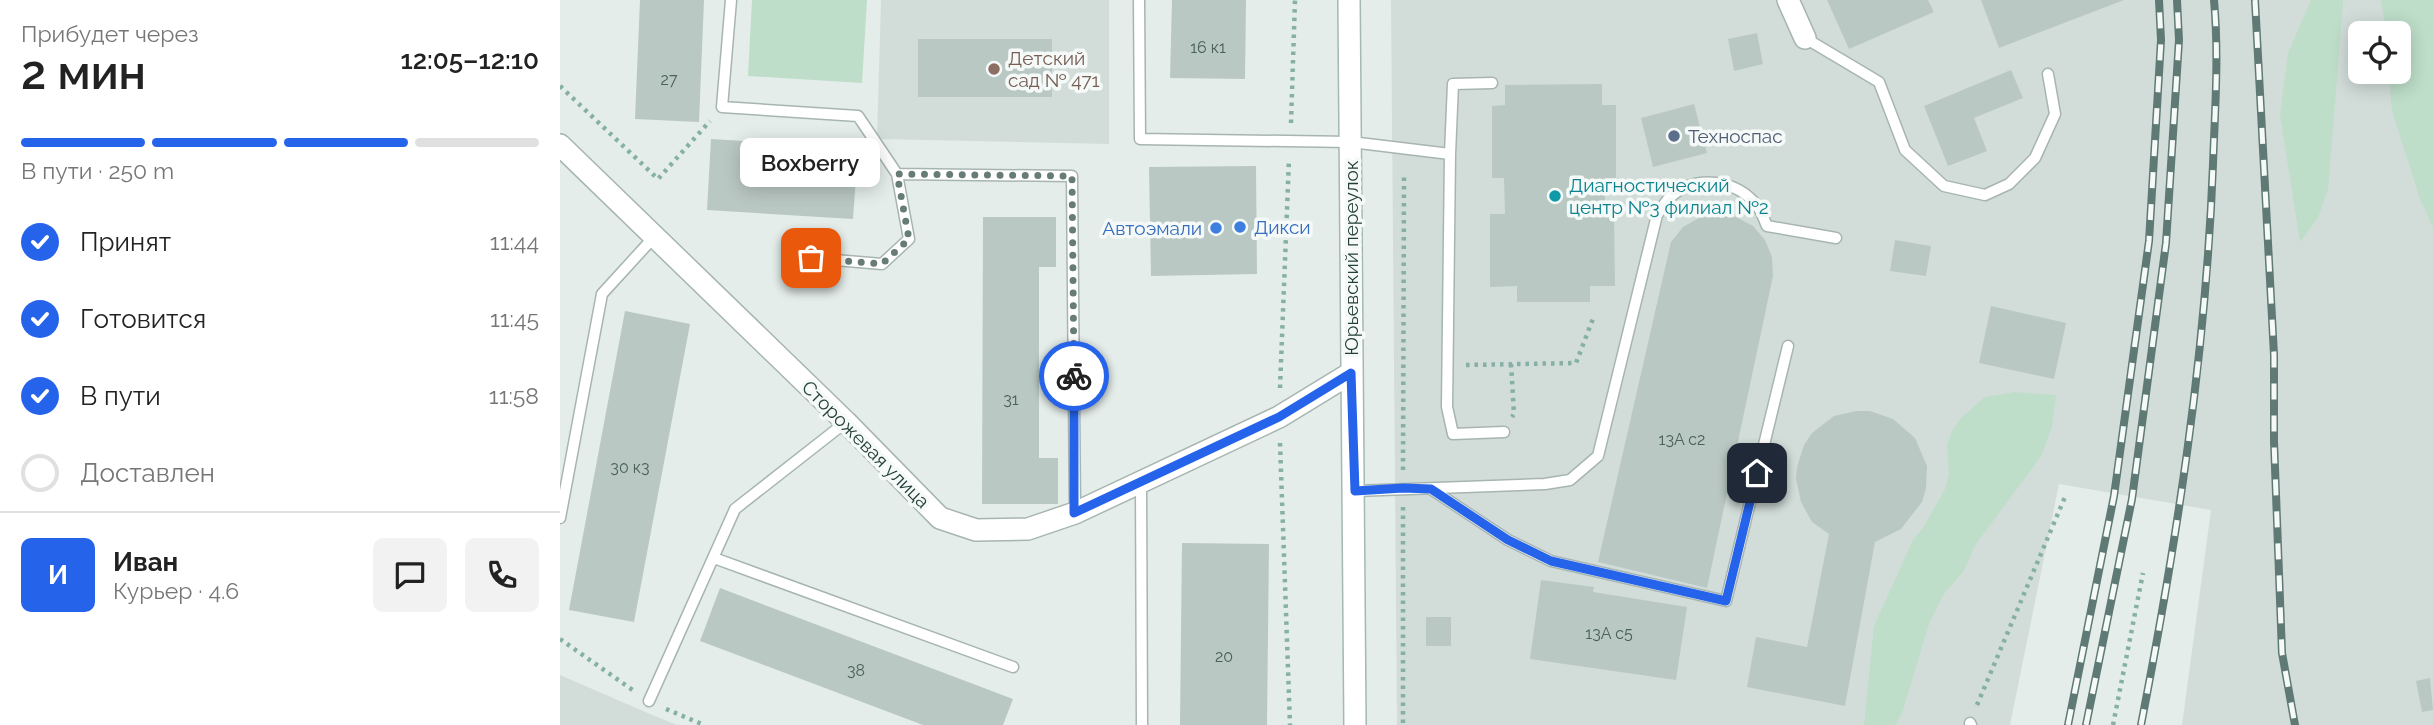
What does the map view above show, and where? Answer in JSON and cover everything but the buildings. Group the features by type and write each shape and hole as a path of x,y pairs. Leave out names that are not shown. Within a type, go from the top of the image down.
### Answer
{"street":[{"name":"Юрьевский переулок","path":"1349,0 1355,725"},
{"path":"1788,0 1805,38"},
{"name":"Сторожевая улица","path":"560,145 846,422 940,518 976,530 1028,529 1074,513 1279,417 1351,373"}],"lane":[{"path":"731,0 722,107 858,116 897,174 909,239 882,264 788,256"},
{"path":"1139,0 1140,139 1351,142 1450,154"},
{"path":"1805,38 1879,82 1905,150 1944,186 1985,195 2010,184 2035,158 2055,114 2048,74"},
{"path":"1492,83 1453,84 1447,407 1453,434 1504,432"},
{"path":"897,174 1072,176 1074,513"},
{"path":"1355,491 1570,481 1598,456 1657,215 1669,198 1686,187 1706,182 1726,184 1745,193 1759,208 1767,226 1836,238"},
{"path":"560,518 602,294 654,237"},
{"path":"1431,489 1508,540 1551,561 1726,601 1788,346"},
{"path":"649,702 735,509 846,422"},
{"path":"1141,482 1142,725"},
{"path":"714,558 1013,667"}],"path":[{"path":"1290,725 1279,417 1295,0"},
{"path":"560,86 658,179 722,107"},
{"path":"1403,725 1404,177"},
{"path":"1448,365 1576,363 1594,316"},
{"path":"1504,432 1514,414 1511,364"},
{"path":"1970,724 2064,497"},
{"path":"2113,725 2143,573"},
{"path":"560,639 649,702 704,725"}],"shaded area":[{"name":"Детский сад № 471","path":"881,0 1109,0 1109,144 877,139"},
{"path":"1391,0 2433,0 2433,725 2182,725 2211,510 2059,484 2010,725 1397,725"},
{"path":"560,675 650,714 677,725 560,725"}],"green space":[{"path":"752,0 867,0 862,83 748,76"},
{"path":"2311,0 2343,0 2328,190 2318,218 2300,242 2280,115 2288,53"},
{"path":"2381,0 2433,0 2433,227 2420,199 2392,111 2390,84 2411,84 2411,21 2384,21"},
{"path":"2015,392 2056,395 2052,426 2042,455 1976,544 1963,572 1943,595 1929,624 1896,725 1864,725 1874,626 1913,540 1945,489 1949,474 1947,444 1953,429 1962,417 1985,397"}],"railway":[{"path":"2068,725 2114,496 2149,241 2161,40 2159,0"},
{"path":"2086,725 2132,499 2166,243 2179,40 2177,0"},
{"path":"2141,725 2178,516 2197,376 2209,235 2216,102 2214,0"},
{"path":"2255,0 2274,355 2274,441 2282,653 2295,725"}],"way so far":[{"path":"811,258 882,264 909,239 897,174 1072,176 1074,376"}],"place":[{"name":"Детский сад № 471","path":"994,69"},
{"name":"Техноспас","path":"1674,136"},
{"name":"Диагностический центр №3 филиал №2","path":"1555,196"},
{"name":"Дикси","path":"1240,227"},
{"name":"Автоэмали","path":"1216,228"},
{"name":"Boxberry","path":"811,258"}],"route":[{"path":"1074,376 1074,513 1279,417 1351,373 1355,491 1431,489 1508,540 1551,561 1726,601 1757,473"}]}
